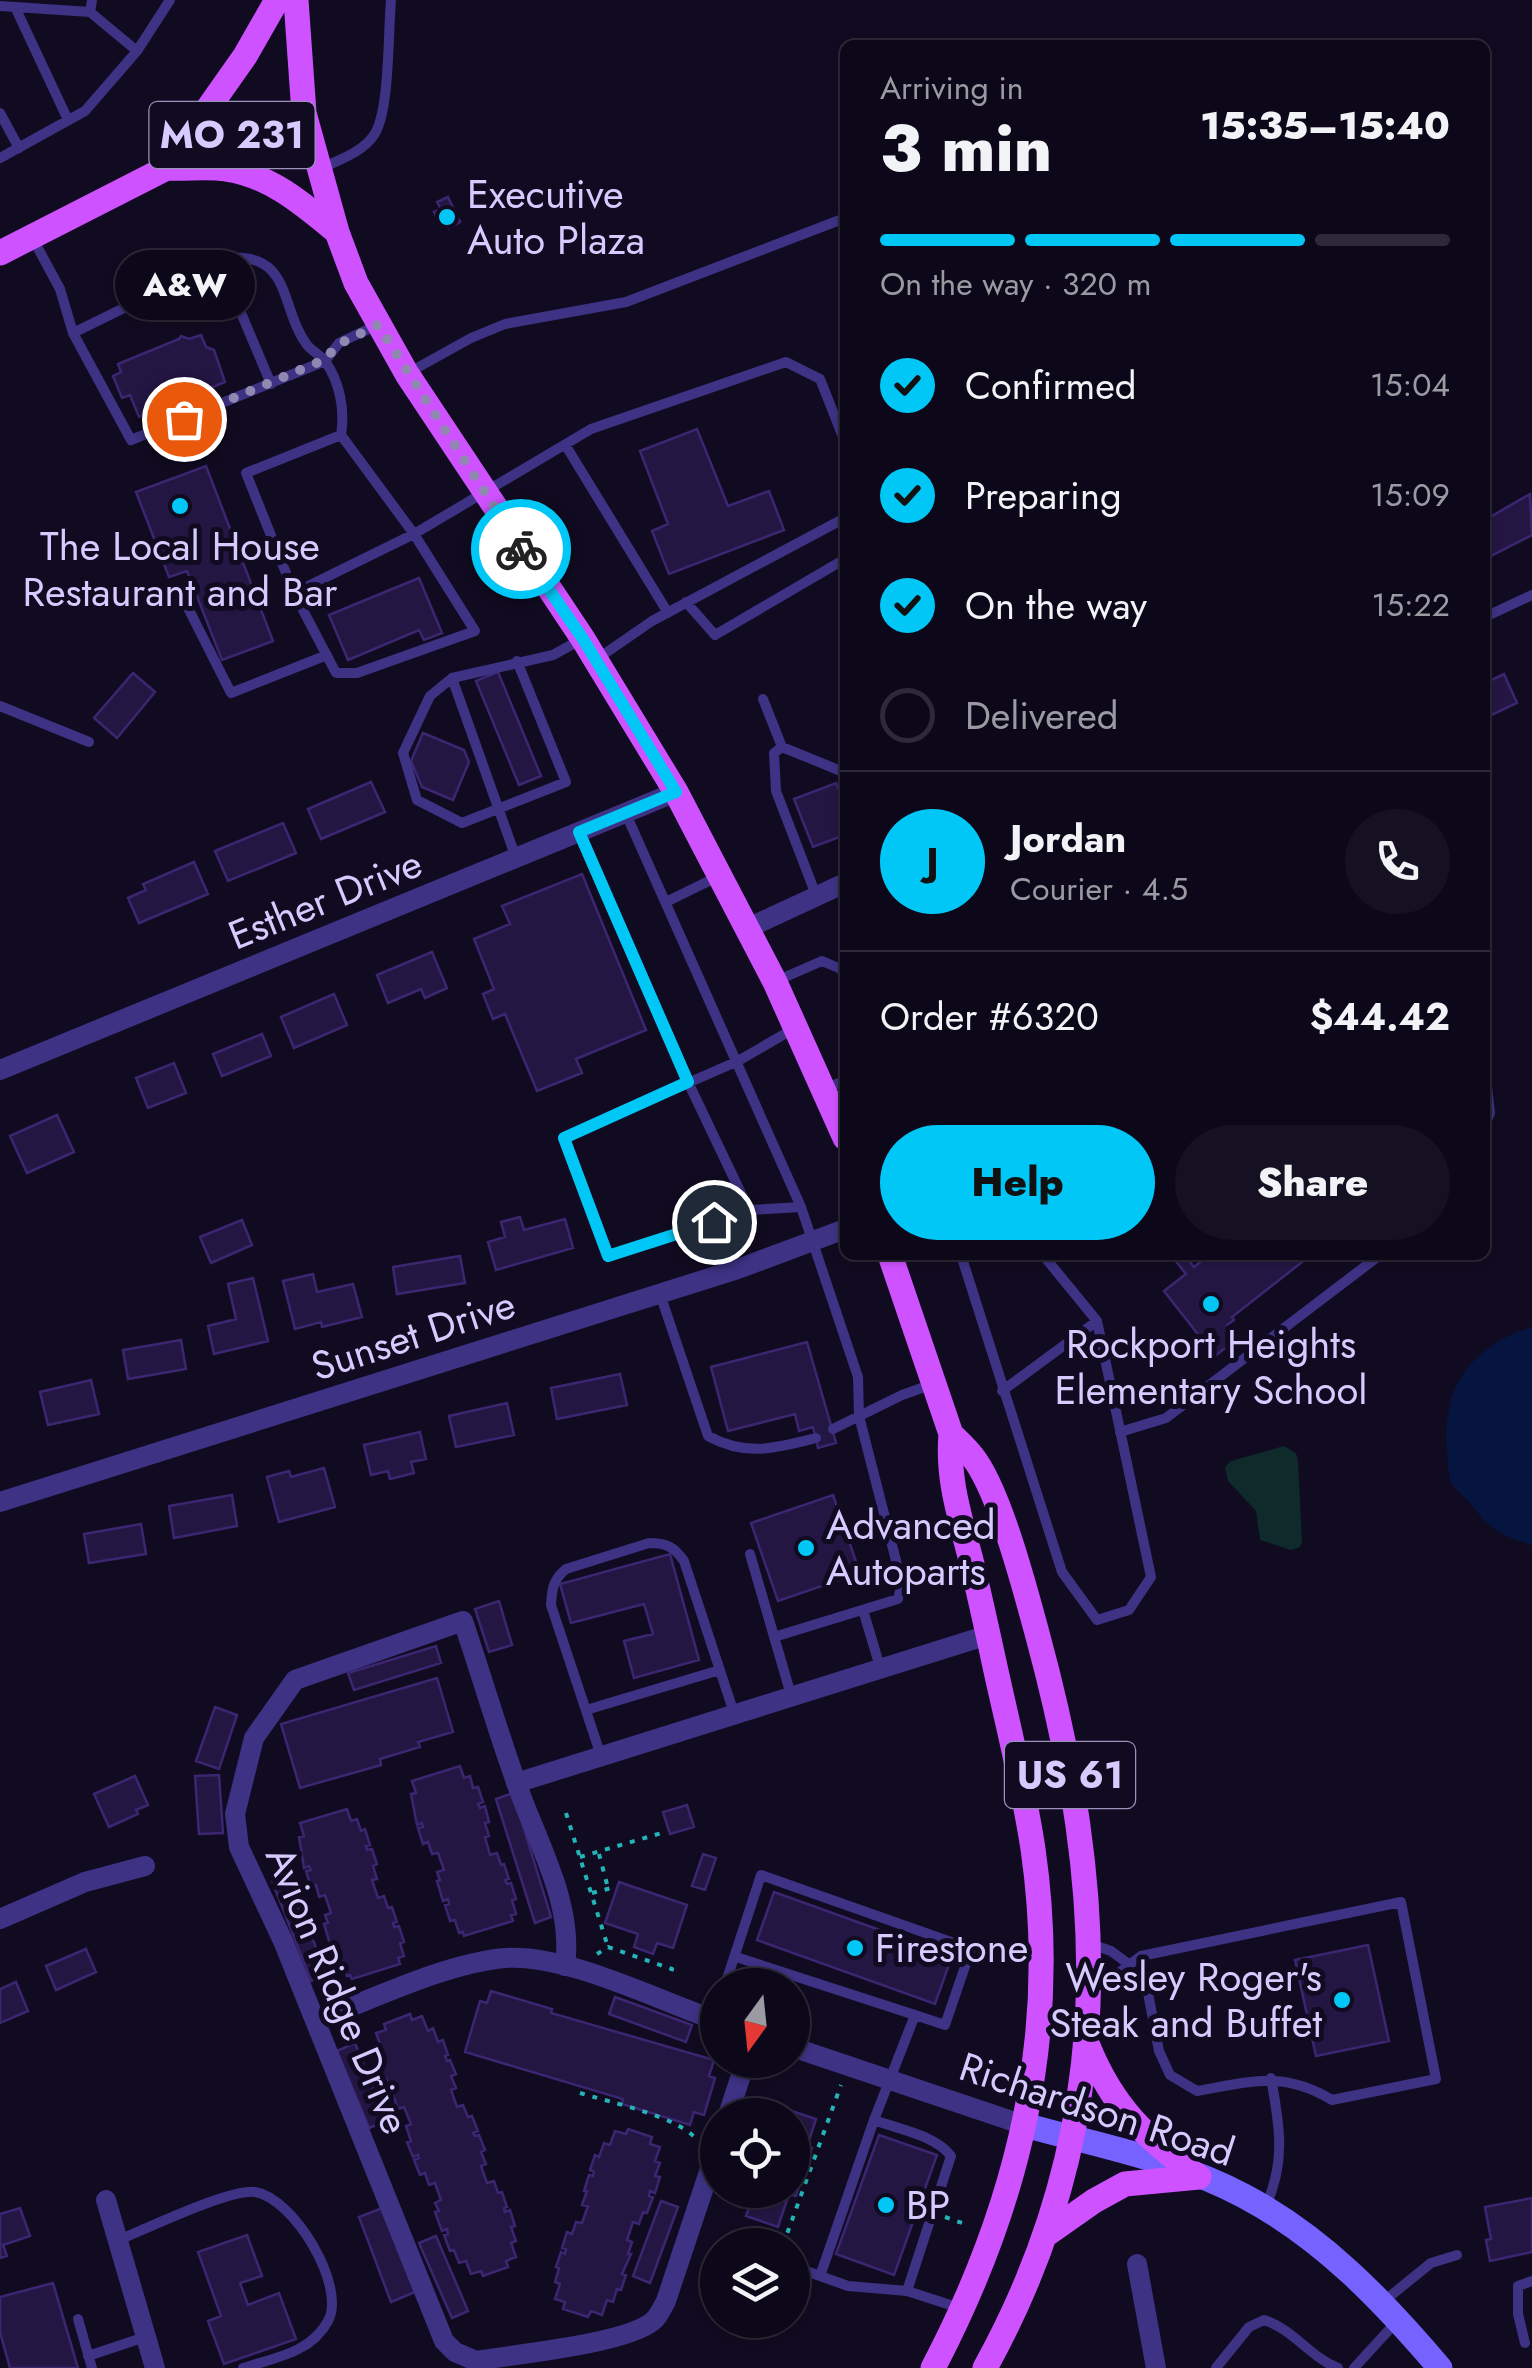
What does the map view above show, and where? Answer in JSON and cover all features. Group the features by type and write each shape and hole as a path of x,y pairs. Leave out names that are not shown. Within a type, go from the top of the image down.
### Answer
{"main road":[{"path":"164,168 245,56 277,0"},
{"path":"296,0 304,113 337,232 356,283 407,374 589,649 676,792 722,875 797,1028 834,1085 840,1114"},
{"name":"MO 231","path":"0,253 241,130 304,113"},
{"path":"164,168 225,169 247,174 288,192 337,232"},
{"name":"US 61","path":"892,1260 951,1434 952,1495 988,1634 1033,1850 1040,1919 1038,2028 1024,2125 1002,2215 964,2310 934,2368"},
{"name":"US 61","path":"951,1434 974,1457 990,1489 1037,1633 1079,1823 1090,1943 1087,2043 1073,2138 1047,2234 1024,2294 985,2368"},
{"path":"1087,2043 1116,2102 1154,2144 1199,2176"},
{"name":"Richardson Road","path":"1024,2125 1199,2176 1264,2208 1326,2249 1391,2311 1440,2368"},
{"path":"1047,2234 1125,2184 1199,2176"}],"street":[{"name":"Esther Drive","path":"0,1070 676,792"},
{"path":"748,928 840,886"},
{"name":"Sunset Drive","path":"0,1502 660,1294 840,1231"},
{"name":"Avion Ridge Drive","path":"565,1966 568,1935 562,1906 516,1783 464,1620 295,1680 254,1738 236,1814 239,1847 315,2021 444,2342 455,2352 476,2360 636,2332 656,2319 666,2301 700,2184"},
{"path":"516,1783 988,1634"},
{"path":"0,1919 85,1882 145,1866"},
{"path":"315,2021 477,1963 508,1958 565,1966 700,2009"},
{"name":"Richardson Road","path":"810,2053 1024,2125"},
{"path":"106,2200 155,2368"},
{"path":"1137,2264 1156,2368"}],"lane":[{"path":"319,170 359,150 374,137 382,117 391,0"},
{"path":"0,158 85,111 137,51 165,2"},
{"path":"0,6 91,6 137,51"},
{"path":"15,7 68,120"},
{"path":"0,113 19,148"},
{"path":"407,374 505,324 626,302 840,220"},
{"path":"32,237 60,288 72,333 131,440 324,360 339,344 378,325"},
{"path":"72,333 226,258 244,256 259,261 280,280 307,345 324,360 341,396 341,435 414,534 475,631 357,673 336,672 294,592 246,474 341,435"},
{"path":"220,263 271,384"},
{"path":"294,592 414,534 591,429 786,362 820,379 840,429"},
{"path":"566,446 668,612"},
{"path":"517,662 566,782 462,823 417,800 403,753 430,696 452,678 517,662 589,649 668,612 840,521"},
{"path":"686,602 715,635 840,563"},
{"path":"1490,615 1532,595"},
{"path":"182,596 230,693 327,655"},
{"path":"452,678 516,860"},
{"path":"763,699 782,747 840,771"},
{"path":"0,706 90,742"},
{"path":"782,747 774,754 776,791 816,895"},
{"path":"626,814 802,1206 858,1377 859,1416 902,1584 898,1599 774,1637"},
{"path":"579,832 688,1082 749,1210"},
{"path":"666,902 722,875"},
{"path":"775,982 822,961 840,969"},
{"path":"797,1028 738,1062 564,1138 608,1256 749,1210 802,1206"},
{"path":"963,1260 1062,1572 1097,1620 1129,1610 1151,1577 1096,1321 1047,1260"},
{"path":"1120,1432 1166,1418 1373,1260"},
{"path":"660,1294 708,1436 766,1451 816,1438"},
{"path":"1002,1391 1096,1321"},
{"path":"833,1429 934,1384"},
{"path":"601,1756 551,1605 552,1588 566,1569 650,1543 675,1548 684,1561 734,1714"},
{"path":"750,1554 792,1695"},
{"path":"863,1610 880,1667"},
{"path":"586,1710 720,1670"},
{"path":"732,1968 761,1875 971,1949 945,2025 736,1957"},
{"path":"1090,1986 1112,1978 1141,1956 1401,1902 1436,2078 1332,2100 1314,2089 1271,2078 1197,2091 1170,2075 1160,2051 1141,1956"},
{"path":"1090,1943 1130,1964"},
{"path":"820,2276 916,2014"},
{"path":"1264,2208 1275,2185 1281,2157 1271,2078"},
{"path":"874,2120 934,2142 951,2156 907,2291"},
{"path":"118,2240 230,2196 257,2192 291,2213 315,2247 332,2302 329,2320 313,2340 296,2352 243,2368"},
{"path":"1354,2368 1391,2311 1431,2263 1457,2255"},
{"path":"810,2272 848,2286 907,2291 964,2310"},
{"path":"1525,2343 1518,2314 1518,2286 1532,2281"},
{"path":"78,2319 90,2362 146,2337"},
{"path":"1216,2368 1249,2327 1264,2320 1279,2324 1323,2362 1338,2368"}],"path":[{"path":"566,1814 608,1947"},
{"path":"580,1857 665,1832"},
{"path":"592,1893 611,1887 598,1852"},
{"path":"593,1957 608,1947"},
{"path":"608,1947 672,1969 665,1989"},
{"path":"789,2228 842,2083"},
{"path":"580,2092 672,2124 700,2140"},
{"path":"944,2217 964,2224"}],"green space":[{"path":"1284,1446 1296,1453 1298,1461 1302,1541 1300,1547 1291,1550 1260,1540 1256,1511 1228,1481 1225,1467 1231,1461"}],"water":[{"path":"1532,1327 1532,1545 1496,1530 1453,1486 1448,1468 1447,1425 1456,1387 1477,1357 1511,1335"}],"building":[{"name":"Executive Auto Plaza","path":"448,197 460,222 449,228 446,221 440,224 434,212 441,209 437,202"},
{"path":"201,335 206,347 214,350 225,382 196,394 198,399 179,407 177,402 139,417 130,395 122,398 113,376 121,372 118,364 181,336 189,339"},
{"path":"697,429 728,506 769,491 784,530 669,574 652,531 668,524 640,451"},
{"path":"206,466 273,641 222,660 187,571 169,577 136,492"},
{"path":"1530,494 1532,535 1490,556 1490,517"},
{"path":"419,578 442,633 424,640 419,630 348,660 329,615"},
{"path":"498,672 541,776 519,785 476,681"},
{"path":"133,673 155,692 117,738 94,718"},
{"path":"1504,674 1517,703 1490,716 1490,681"},
{"path":"423,733 464,750 469,762 453,800 422,787 411,761"},
{"path":"371,782 385,812 321,839 308,809"},
{"path":"836,783 840,793 840,837 813,847 794,799"},
{"path":"283,823 296,853 228,881 215,851"},
{"path":"194,862 208,894 139,923 128,898 146,890 143,884"},
{"path":"582,874 646,1030 576,1059 582,1073 537,1091 505,1014 493,1019 483,994 494,989 474,939 510,924 502,906"},
{"path":"432,952 447,988 425,998 421,989 388,1003 377,975"},
{"path":"334,994 347,1025 294,1048 281,1017"},
{"path":"262,1034 271,1056 222,1076 213,1054"},
{"path":"174,1063 186,1093 148,1108 136,1078"},
{"path":"57,1115 74,1152 27,1173 10,1136"},
{"path":"520,1217 524,1230 565,1219 573,1248 496,1270 488,1242 505,1237 501,1222"},
{"path":"242,1220 252,1245 211,1263 200,1237"},
{"path":"460,1256 465,1283 397,1294 393,1267"},
{"name":"Rockport Heights Elementary School","path":"1175,1260 1188,1260 1194,1267 1203,1260 1305,1260 1232,1317 1234,1320 1227,1325 1237,1339 1215,1356 1164,1291 1186,1274"},
{"path":"313,1274 317,1292 353,1284 362,1317 295,1329 283,1281"},
{"path":"253,1278 268,1341 214,1354 208,1326 236,1319 228,1284"},
{"path":"181,1340 186,1369 128,1379 123,1350"},
{"path":"807,1342 836,1443 818,1448 813,1427 799,1431 795,1414 728,1431 711,1367"},
{"path":"620,1374 627,1405 557,1419 551,1388"},
{"path":"91,1380 99,1414 48,1425 40,1392"},
{"path":"507,1403 514,1435 456,1447 449,1416"},
{"path":"420,1432 426,1459 411,1462 414,1473 390,1479 388,1471 371,1475 364,1445"},
{"path":"324,1468 335,1507 279,1522 267,1477 289,1471 291,1477"},
{"path":"232,1495 237,1526 174,1538 169,1506"},
{"name":"Advanced Autoparts","path":"833,1495 860,1573 778,1601 751,1523"},
{"path":"141,1524 146,1554 89,1563 84,1534"},
{"path":"670,1554 699,1660 634,1678 624,1641 653,1634 644,1604 571,1623 560,1584"},
{"path":"499,1601 512,1645 489,1652 475,1609"},
{"path":"436,1646 441,1663 354,1690 348,1673"},
{"path":"437,1678 453,1732 380,1759 381,1765 300,1788 281,1724"},
{"path":"215,1707 237,1715 219,1769 196,1761"},
{"path":"460,1766 464,1778 470,1776 473,1788 478,1787 483,1802 478,1804 480,1808 485,1806 489,1822 485,1823 489,1836 485,1837 490,1855 497,1853 501,1865 504,1864 509,1879 505,1880 511,1883 516,1899 512,1900 516,1914 511,1915 513,1921 464,1936 455,1920 450,1921 445,1905 449,1904 448,1899 443,1901 437,1881 437,1872 444,1870 438,1853 432,1854 428,1842 423,1844 418,1828 423,1827 422,1823 417,1825 411,1794 416,1793 412,1781"},
{"path":"219,1775 223,1833 199,1834 195,1776"},
{"path":"135,1776 148,1805 109,1827 94,1794"},
{"path":"513,1793 551,1917 535,1923 496,1799"},
{"path":"687,1805 694,1827 670,1834 663,1812"},
{"path":"347,1809 351,1821 357,1819 361,1831 365,1829 370,1845 367,1850 372,1849 377,1864 373,1866 377,1879 372,1880 378,1898 384,1896 388,1908 392,1907 397,1922 394,1927 399,1926 404,1942 400,1943 404,1956 398,1958 400,1964 352,1979 342,1962 338,1964 335,1942 330,1944 324,1924 328,1923 325,1915 331,1913 325,1895 319,1897 316,1885 311,1887 306,1871 311,1870 309,1866 304,1868 299,1837 304,1836 300,1823"},
{"path":"703,1854 716,1858 705,1890 692,1886"},
{"path":"287,1875 327,1975 311,1981 272,1881"},
{"path":"619,1882 687,1905 673,1948 657,1943 653,1954 634,1947 638,1934 605,1923"},
{"name":"Firestone","path":"774,1892 952,1956 935,2004 757,1940"},
{"name":"Wesley Roger's Steak and Buffet","path":"1368,1945 1389,2041 1316,2056 1295,1960"},
{"path":"86,1949 96,1972 56,1990 46,1966"},
{"path":"16,1982 28,2011 0,2023 0,1989"},
{"path":"491,1991 552,2009 551,2013 700,2056 700,2078 715,2078 709,2098 700,2098 700,2114 694,2112 690,2125 622,2104 623,2099 465,2052 480,2001 487,2003"},
{"path":"615,1997 692,2025 686,2042 609,2014"},
{"path":"410,2014 412,2020 422,2016 428,2031 433,2028 438,2042 443,2040 448,2055 445,2056 456,2074 451,2076 456,2088 451,2090 457,2107 463,2105 468,2117 472,2116 478,2131 473,2133 479,2135 485,2150 481,2152 486,2164 481,2166 487,2183 494,2181 498,2193 502,2192 505,2212 510,2210 515,2226 511,2227 516,2241 511,2243 516,2257 506,2261 508,2267 483,2276 481,2271 471,2274 466,2261 459,2263 454,2250 450,2251 444,2235 448,2234 447,2229 442,2231 435,2212 439,2211 435,2203 441,2200 435,2183 429,2185 425,2173 420,2175 414,2160 418,2155 413,2157 407,2142 411,2141 406,2126 411,2124 404,2107 398,2109 394,2098 390,2100 384,2084 388,2082 382,2080 375,2064 381,2063 376,2033 386,2030 384,2024"},
{"path":"355,2043 386,2121 369,2128 337,2051"},
{"path":"628,2129 652,2137 650,2144 660,2147 655,2176 660,2177 655,2193 650,2191 649,2196 653,2197 647,2213 643,2212 639,2224 633,2222 627,2240 632,2242 631,2254 622,2274 626,2275 621,2290 617,2289 613,2302 607,2300 602,2315 591,2311 588,2317 563,2309 565,2302 555,2299 560,2284 555,2282 559,2268 556,2267 561,2252 565,2254 566,2249 562,2248 567,2232 572,2234 576,2222 582,2223 588,2206 582,2205 589,2175 593,2176 590,2170 595,2155 599,2157 604,2143 610,2145 615,2131 626,2134"},
{"name":"BP","path":"879,2135 937,2155 894,2275 836,2254"},
{"path":"1532,2198 1532,2252 1490,2261 1486,2240 1491,2239 1485,2207"},
{"path":"661,2201 678,2207 650,2283 633,2276"},
{"path":"20,2208 30,2236 3,2245 7,2256 0,2258 0,2214"},
{"path":"382,2208 415,2292 391,2302 359,2217"},
{"path":"749,2208 784,2208 778,2227 746,2216"},
{"path":"247,2235 262,2276 240,2283 248,2305 279,2293 296,2339 224,2364 208,2321 221,2316 198,2252"},
{"path":"436,2236 468,2311 452,2318 419,2243"},
{"path":"53,2283 78,2368 10,2368 0,2332 0,2297"}],"way so far":[{"path":"184,419 324,360 339,344 378,325 521,549"}],"place":[{"name":"Executive Auto Plaza","path":"447,217"},
{"name":"A&W","path":"184,419"},
{"name":"The Local House Restaurant and Bar","path":"180,506"},
{"name":"Rockport Heights Elementary School","path":"1211,1304"},
{"name":"Advanced Autoparts","path":"806,1548"},
{"name":"Firestone","path":"855,1948"},
{"name":"Wesley Roger's Steak and Buffet","path":"1342,2000"},
{"name":"BP","path":"886,2205"}],"route":[{"path":"521,549 583,639 676,792 579,832 688,1082 564,1138 608,1256 714,1222"}]}
